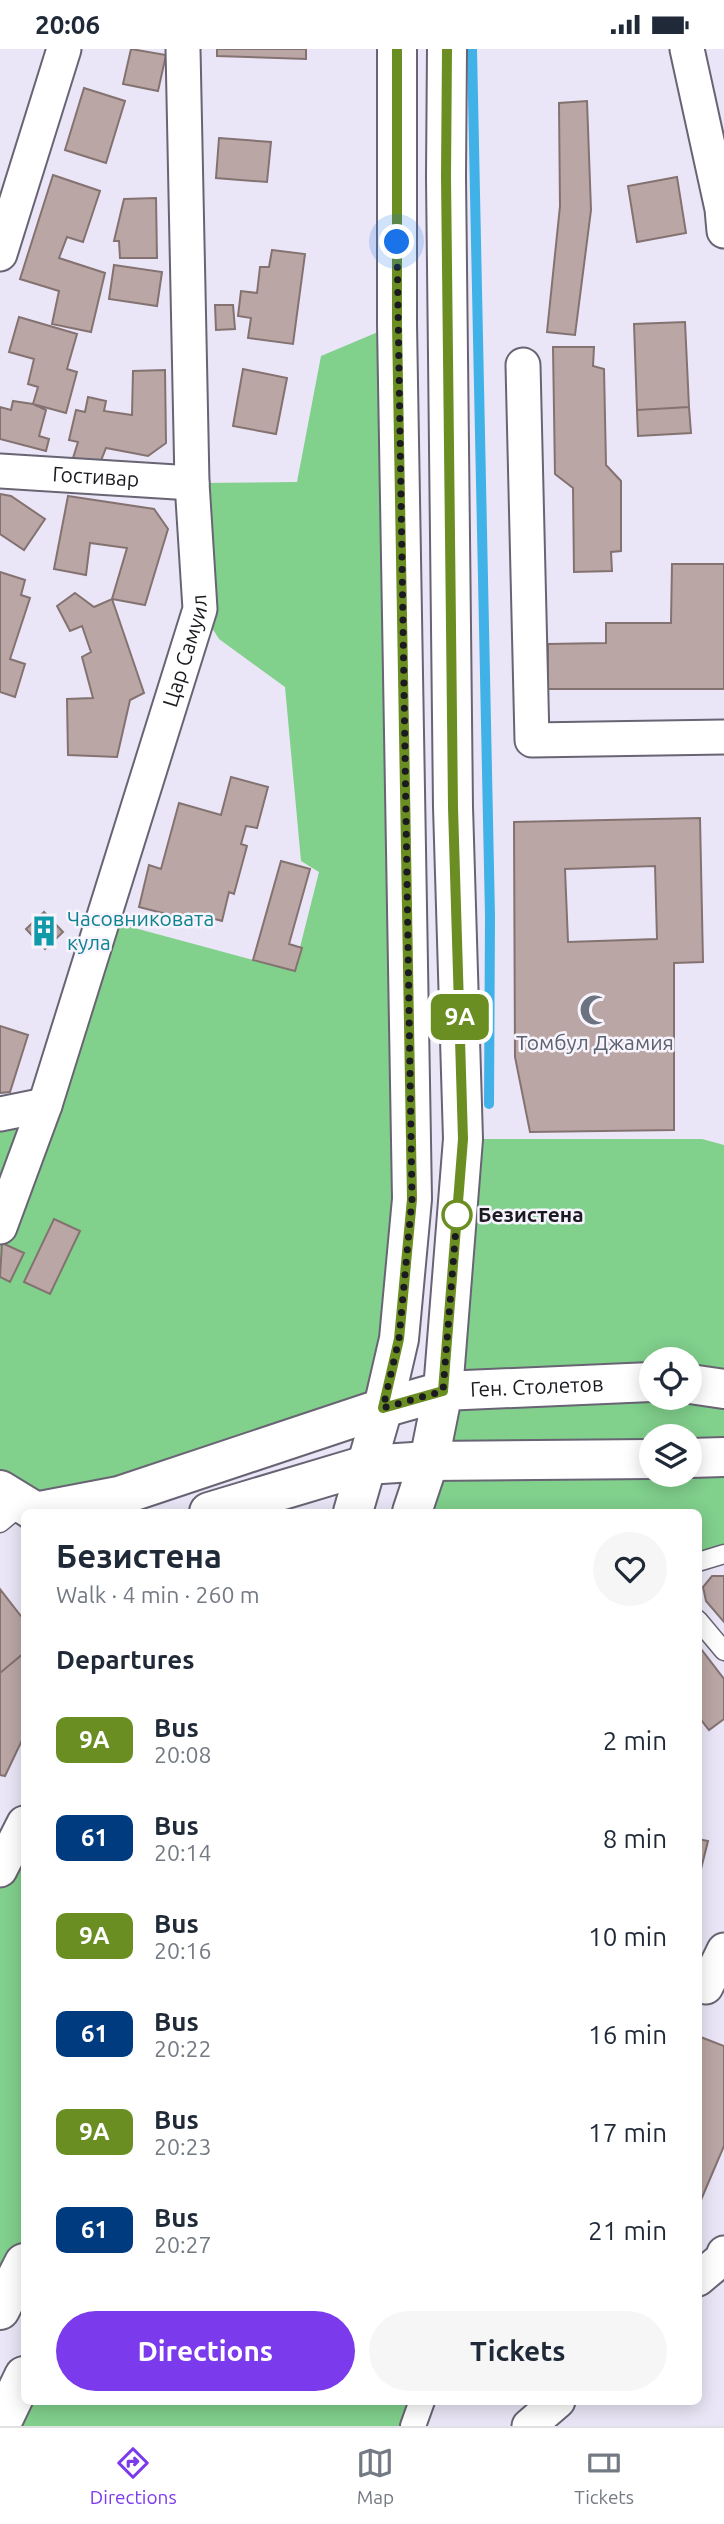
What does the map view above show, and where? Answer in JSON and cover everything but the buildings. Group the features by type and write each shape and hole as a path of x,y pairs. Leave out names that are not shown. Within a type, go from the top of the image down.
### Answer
{"main road":[{"path":"353,1509 383,1408 399,1339 412,1199 398,338 397,49"},
{"path":"413,1509 429,1461 443,1391 463,1139 453,807 447,49"},
{"name":"Ген. Столетов","path":"19,1508 82,1508 383,1408 443,1391 639,1383"},
{"path":"702,1386 724,1389"},
{"path":"702,1458 724,1457"},
{"path":"219,1509 366,1465 429,1461 639,1459"},
{"path":"0,2310 21,2269"},
{"path":"0,2426 21,2382"}],"street":[{"path":"0,254 64,49"},
{"name":"Цар Самуил","path":"0,1227 46,1105 200,609 192,483 183,49"},
{"path":"687,49 722,209 724,231"},
{"path":"523,365 532,740 724,737"},
{"name":"Гостивар","path":"0,471 192,483"},
{"path":"0,1114 46,1105"},
{"path":"0,1870 21,1829"},
{"path":"709,1990 724,1950"},
{"path":"414,2426 421,2405"},
{"path":"529,2426 553,2405"}],"lane":[{"path":"702,1561 724,1554"},
{"path":"702,1625 724,1651"}],"green space":[{"path":"397,324 409,1018 383,1408 119,1496 0,1490 0,1114 45,1105 105,920 294,971 319,872 301,861 285,687 219,639 200,609 192,483 297,482 321,356"},
{"path":"463,1139 702,1139 724,1145 724,1554 702,1561 702,1509 412,1509"},
{"path":"21,1829 21,2269 0,2310 0,1870"},
{"path":"21,2404 421,2405 413,2426 0,2426"}],"waterway":[{"path":"472,49 490,916 489,1104"}],"bus line":[{"name":"9А","path":"397,49 397,324 412,1199 399,1339 383,1408 443,1391 463,1139 453,807 447,49"}],"place":[{"name":"Часовниковата кула","path":"44,931"},
{"name":"Томбул Джамия","path":"595,1010"},
{"name":"Безистена","path":"457,1215"}],"route":[{"path":"397,242 412,1199 399,1339 383,1408 443,1391 457,1215"}]}
